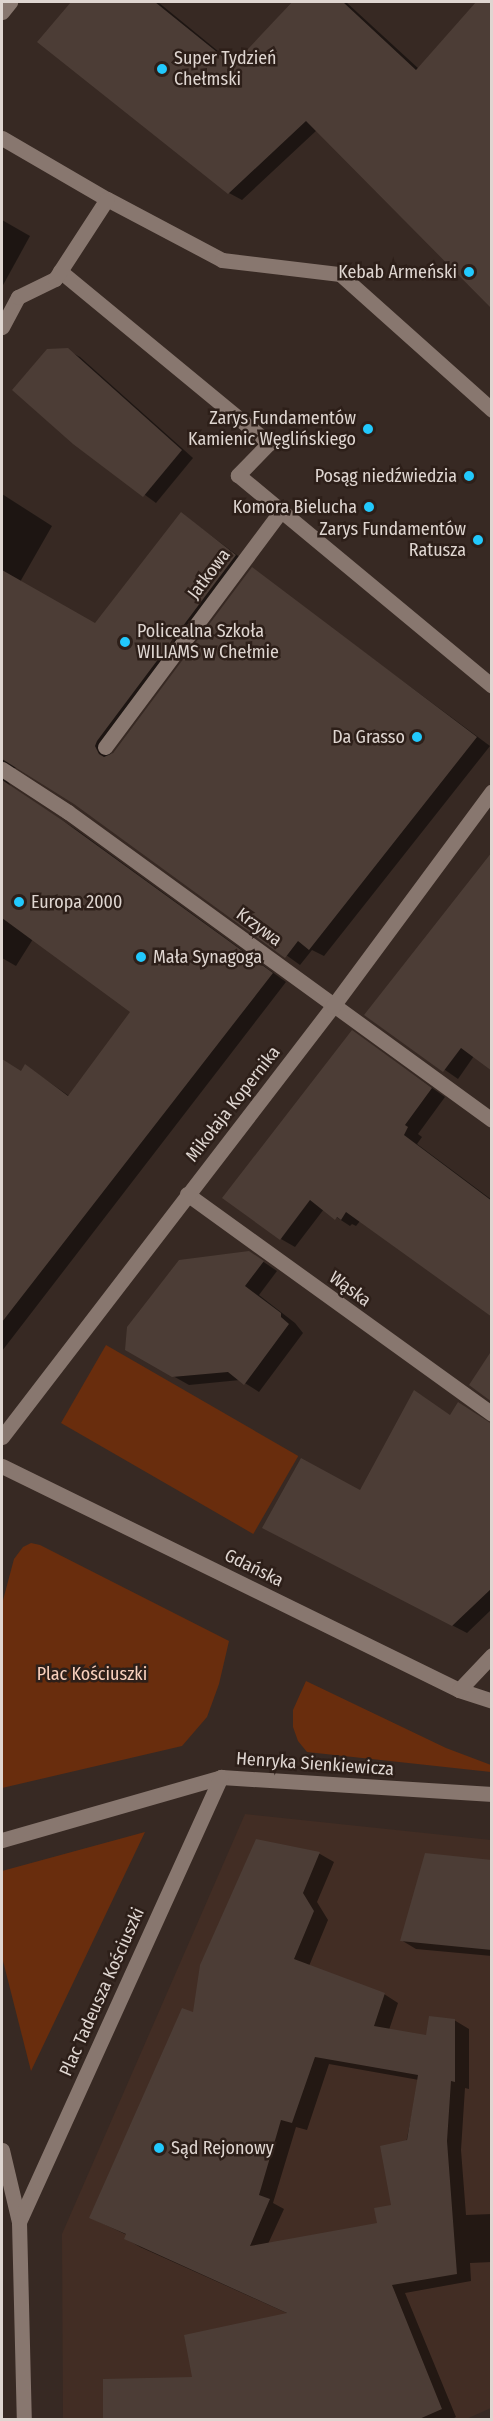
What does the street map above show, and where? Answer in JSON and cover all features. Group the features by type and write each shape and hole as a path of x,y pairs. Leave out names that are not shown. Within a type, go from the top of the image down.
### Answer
{"street":[{"path":"2,12 10,2"},
{"path":"2,138 107,199 222,260 340,274 492,410"},
{"path":"2,327 18,297 55,279 107,199"},
{"path":"60,271 269,443 238,475 492,686"},
{"name":"Jatkowa","path":"105,747 281,511"},
{"name":"Krzywa","path":"2,769 68,812 492,1120"},
{"name":"Mikołaja Kopernika","path":"2,1437 333,1006 492,791"},
{"name":"Wąska","path":"187,1194 492,1414"},
{"name":"Gdańska","path":"2,1467 459,1690 492,1701"},
{"path":"459,1690 492,1655"},
{"name":"Henryka Sienkiewicza","path":"2,1840 221,1777 492,1794"},
{"name":"Plac Tadeusza Kościuszki","path":"19,2222 221,1777"},
{"path":"2,2150 19,2222 24,2420"}],"shaded area":[{"path":"245,1814 491,1840 491,2408 464,2420 63,2419 62,2234"}],"green space":[{"path":"106,1345 298,1456 253,1534 61,1423"},
{"name":"Plac Kościuszki","path":"31,1543 40,1545 229,1641 219,1684 207,1717 182,1746 2,1788 2,1604 14,1559 23,1547"},
{"path":"306,1681 446,1748 491,1765 491,1772 307,1752 298,1741 293,1727 293,1710"},
{"path":"145,1832 31,2071 2,1957 2,1871"}],"building":[{"path":"71,2 155,2 233,65 292,2 343,2 416,70 476,2 492,2 492,309 306,121 228,194 37,42"},
{"path":"68,348 182,450 143,497 73,444 12,390 47,349"},
{"path":"181,512 236,555 97,741 95,746 99,754 104,757 113,753 252,567 477,737 309,950 298,941 285,958 74,804 2,759 2,570 95,623"},
{"path":"2,780 62,820 273,973 2,1322 2,1059 21,1071 25,1064 68,1096 130,1012 2,918"},
{"path":"492,852 492,1071 461,1048 443,1072 364,1015"},
{"path":"352,1030 432,1088 405,1125 408,1127 404,1135 492,1201 492,1317 346,1212 341,1220 337,1217 335,1220 310,1200 280,1240 222,1198"},
{"path":"249,1251 264,1261 245,1286 281,1313 281,1317 289,1324 244,1385 228,1372 172,1377 125,1350 127,1327 179,1260"},
{"path":"492,1350 492,1402 469,1385"},
{"path":"414,1390 450,1415 458,1402 492,1424 492,1588 452,1626 262,1528 301,1458 360,1490"},
{"path":"256,1839 320,1852 303,1893 314,1911 294,1959 385,1993 374,2026 426,2035 429,2016 455,2019 455,2082 451,2081 447,2141 457,2274 392,2285 442,2409 417,2420 103,2420 103,2379 192,2377 184,2335 287,2313 124,2239 126,2234 89,2218 182,2008 193,2012 200,1965","holes":["315,2057 418,2075 407,2140 380,2146 391,2205 374,2208 377,2223 250,2246 270,2199 259,2195 281,2120 292,2123"]},
{"path":"425,1853 492,1860 492,1950 400,1941"}],"place":[{"name":"Super Tydzień Chełmski","path":"162,69"},
{"name":"Kebab Armeński","path":"469,272"},
{"name":"Zarys Fundamentów Kamienic Węglińskiego","path":"368,429"},
{"name":"Posąg niedźwiedzia","path":"469,476"},
{"name":"Komora Bielucha","path":"369,507"},
{"name":"Zarys Fundamentów Ratusza","path":"478,540"},
{"name":"Policealna Szkoła WILIAMS w Chełmie","path":"125,642"},
{"name":"Da Grasso","path":"417,737"},
{"name":"Europa 2000","path":"19,902"},
{"name":"Mała Synagoga","path":"141,957"},
{"name":"Sąd Rejonowy","path":"159,2148"}]}
